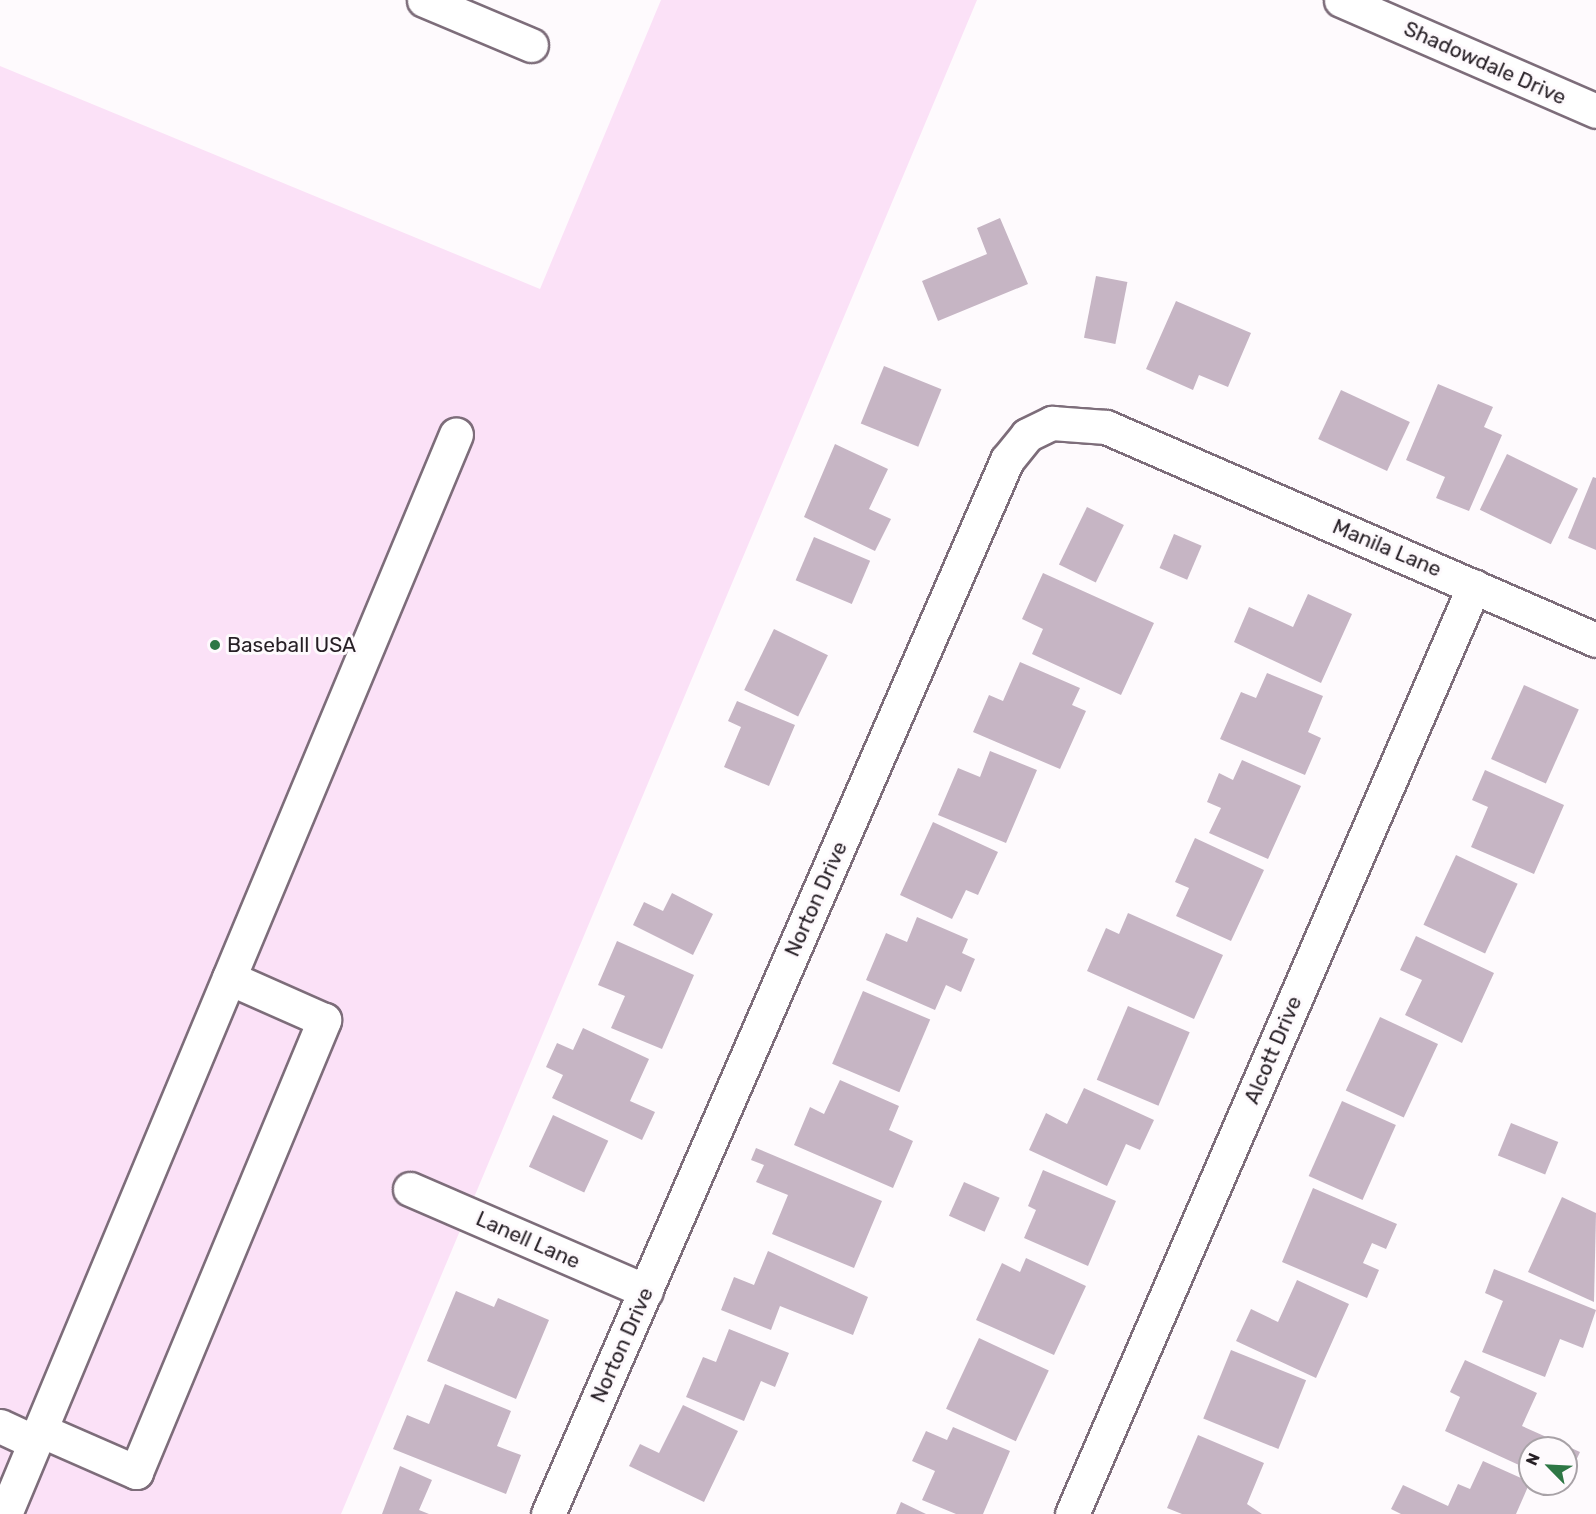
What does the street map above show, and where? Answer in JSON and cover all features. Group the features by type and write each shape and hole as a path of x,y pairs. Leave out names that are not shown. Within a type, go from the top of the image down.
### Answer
{"street":[{"path":"424,0 531,45"},
{"name":"Shadowdale Drive","path":"1341,0 1596,111"},
{"name":"Norton Drive","path":"548,1514 1007,460 1027,435 1052,423 1078,422 1106,427 1177,458"},
{"path":"5,1514 456,434"},
{"name":"Manila Lane","path":"1177,458 1596,640"},
{"name":"Alcott Drive","path":"1072,1514 1474,586"},
{"path":"0,1426 38,1436 136,1472 324,1020 229,978"},
{"name":"Lanell Lane","path":"410,1189 646,1291"}],"shaded area":[{"path":"661,0 977,0 341,1514 0,1514 0,66 540,289"}],"building":[{"path":"1000,218 1028,284 938,321 922,281 987,254 977,228"},
{"path":"1096,276 1127,282 1115,344 1084,338"},
{"path":"1176,301 1251,333 1228,387 1199,375 1193,390 1146,369"},
{"path":"884,366 941,389 918,447 861,423"},
{"path":"1438,384 1493,407 1484,427 1502,435 1469,511 1436,498 1445,477 1406,460"},
{"path":"1341,390 1410,422 1387,471 1318,439"},
{"path":"835,444 888,469 869,509 891,519 875,551 804,517"},
{"path":"1507,454 1578,489 1551,544 1480,510"},
{"path":"1593,477 1596,478 1596,550 1568,538"},
{"path":"1087,507 1124,525 1096,582 1059,565"},
{"path":"1174,534 1202,546 1187,580 1160,568"},
{"path":"814,537 870,561 852,604 796,580"},
{"path":"1043,573 1154,623 1121,695 1032,654 1043,629 1022,619"},
{"path":"1308,594 1352,614 1321,683 1234,642 1249,607 1293,627"},
{"path":"774,629 828,655 798,716 744,690"},
{"path":"1020,662 1080,688 1072,705 1086,711 1060,769 973,732 989,695 1003,701"},
{"path":"1267,673 1323,696 1308,732 1321,738 1305,775 1220,739 1241,692 1256,698"},
{"path":"1524,685 1579,709 1546,783 1491,759"},
{"path":"737,701 795,725 769,786 724,767 741,727 728,721"},
{"path":"990,751 1037,770 1006,843 938,815 958,768 980,777"},
{"path":"1242,760 1301,786 1268,859 1209,833 1221,808 1207,802 1219,773 1233,780"},
{"path":"1485,770 1564,805 1534,874 1471,847 1488,807 1472,800"},
{"path":"933,822 998,852 978,895 966,890 952,919 900,895"},
{"path":"1195,838 1264,870 1231,941 1176,916 1189,888 1175,882"},
{"path":"1456,855 1518,884 1485,954 1423,925"},
{"path":"672,893 713,914 693,955 633,925 644,902 663,911"},
{"path":"1128,913 1223,955 1194,1019 1087,971 1106,928 1119,934"},
{"path":"917,917 968,939 962,953 975,959 961,992 946,985 935,1010 866,980 886,933 907,942"},
{"path":"1416,936 1494,973 1462,1043 1405,1015 1422,980 1400,970"},
{"path":"617,941 694,975 662,1049 611,1028 625,996 598,985"},
{"path":"863,991 930,1020 899,1092 832,1064"},
{"path":"1128,1006 1190,1032 1158,1106 1097,1080"},
{"path":"1380,1017 1438,1044 1404,1117 1346,1090"},
{"path":"583,1028 649,1059 630,1101 655,1112 642,1140 552,1098 563,1075 546,1067 557,1043 573,1050"},
{"path":"840,1080 899,1106 889,1130 913,1141 893,1188 794,1145 810,1107 824,1114"},
{"path":"1084,1088 1154,1120 1140,1150 1126,1144 1107,1186 1029,1150 1046,1113 1067,1124"},
{"path":"1342,1101 1396,1125 1363,1200 1309,1176"},
{"path":"553,1115 608,1141 584,1192 529,1167"},
{"path":"1511,1123 1558,1142 1545,1175 1498,1155"},
{"path":"756,1148 882,1201 854,1268 772,1234 788,1195 756,1182 764,1165 751,1160"},
{"path":"1043,1170 1116,1201 1088,1266 1024,1238 1036,1210 1028,1206"},
{"path":"964,1182 1000,1198 985,1232 949,1216"},
{"path":"1313,1188 1397,1224 1386,1249 1372,1243 1363,1263 1379,1270 1367,1298 1282,1262"},
{"path":"1562,1197 1596,1213 1594,1302 1528,1272"},
{"path":"768,1251 868,1297 853,1335 780,1306 771,1330 721,1310 734,1277 754,1285"},
{"path":"1026,1258 1086,1286 1054,1355 976,1320 1002,1263 1020,1272"},
{"path":"1494,1269 1596,1310 1583,1348 1560,1339 1545,1377 1482,1352 1503,1301 1485,1293"},
{"path":"1297,1280 1349,1304 1316,1378 1236,1341 1251,1309 1278,1322"},
{"path":"456,1291 494,1307 498,1298 549,1320 516,1399 427,1361"},
{"path":"729,1329 789,1353 775,1387 761,1381 744,1421 686,1397 703,1357 716,1362"},
{"path":"979,1338 1049,1371 1016,1441 946,1409"},
{"path":"1231,1350 1306,1380 1278,1449 1203,1419"},
{"path":"1465,1360 1537,1393 1522,1426 1544,1436 1518,1436 1518,1464 1445,1431 1460,1397 1450,1392"},
{"path":"445,1384 511,1411 497,1446 521,1455 506,1494 393,1449 407,1415 429,1424"},
{"path":"683,1405 738,1431 704,1502 629,1466 640,1444 659,1453"},
{"path":"953,1427 1010,1451 983,1514 956,1514 922,1500 935,1471 912,1461 926,1431 947,1440"},
{"path":"1198,1435 1264,1463 1247,1504 1262,1514 1182,1514 1167,1508"},
{"path":"1483,1461 1518,1477 1518,1496 1524,1496 1516,1514 1401,1514 1391,1509 1403,1485 1448,1506 1458,1484 1470,1489"},
{"path":"400,1466 432,1480 419,1510 429,1514 382,1514"},
{"path":"901,1502 926,1514 896,1514"}],"place":[{"name":"Baseball USA","path":"215,645"}]}
